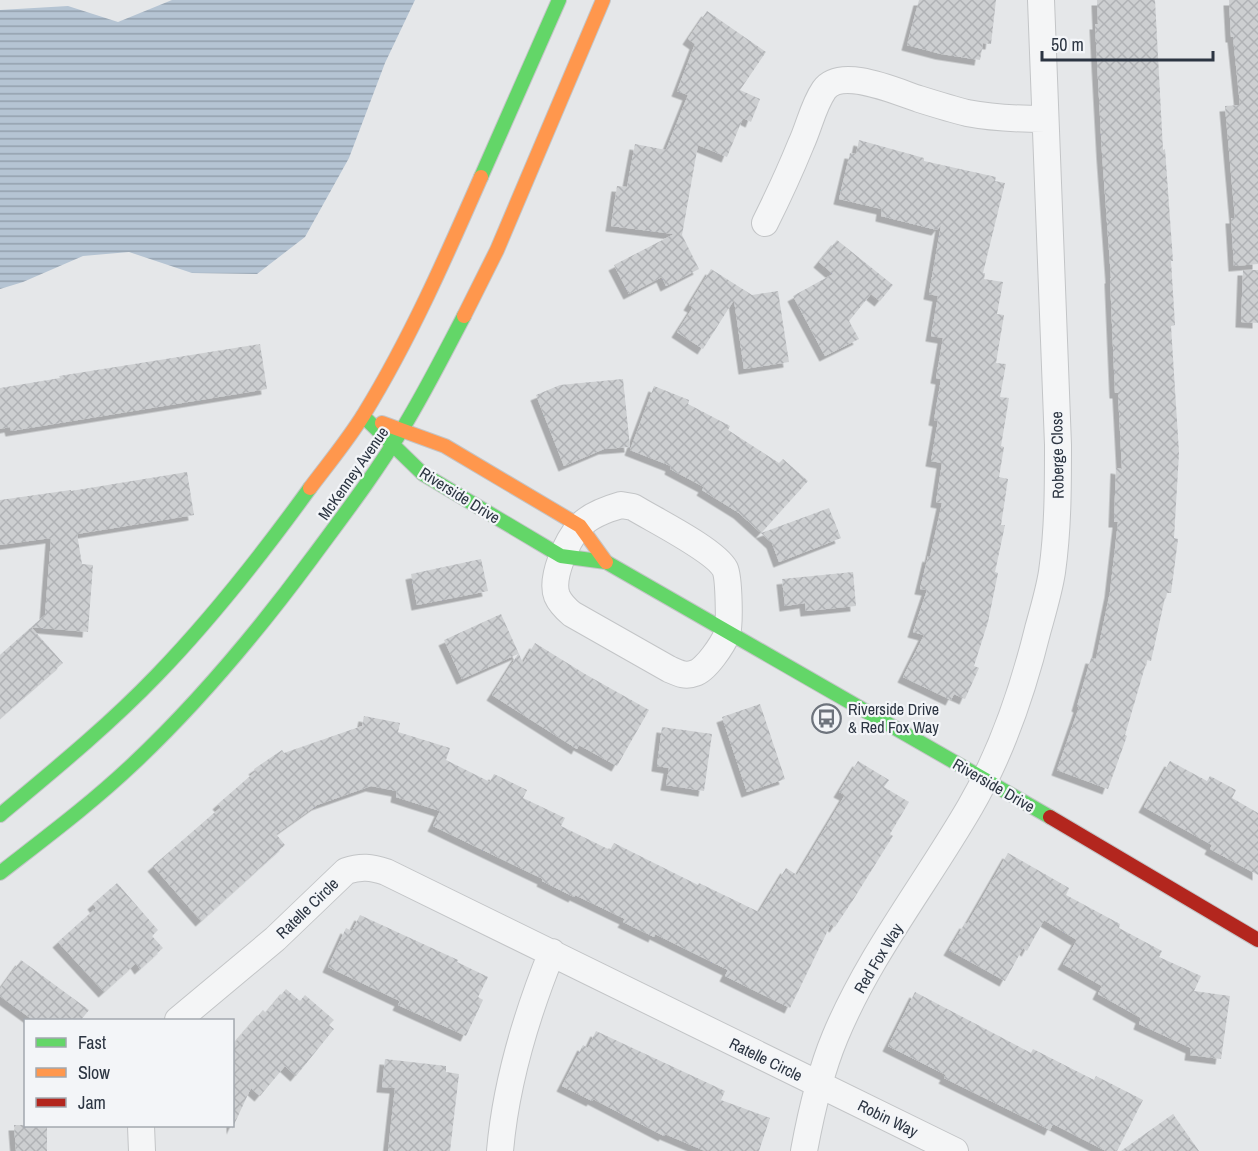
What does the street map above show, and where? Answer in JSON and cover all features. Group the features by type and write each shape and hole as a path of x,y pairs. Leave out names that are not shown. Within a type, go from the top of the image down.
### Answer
{"main road":[{"name":"McKenney Avenue","path":"0,815 79,748 165,667 257,561 363,416 407,337 448,252 559,0"},
{"name":"McKenney Avenue","path":"0,873 62,825 133,764 213,682 273,611 339,522 402,430 439,365 496,250 603,0"},
{"name":"Riverside Drive","path":"363,416 445,446 580,526 606,562"},
{"name":"Riverside Drive","path":"363,416 423,474 561,556 606,562 984,779 1258,940"}],"street":[{"name":"Roberge Close","path":"984,779 1017,702 1031,656 1051,575 1058,512 1058,445 1041,0"},
{"path":"765,223 788,175 816,106 831,82 843,80 873,83 971,114 1012,119 1044,119"},
{"path":"621,505 633,507 715,557 725,570 728,585 728,633 706,666 697,673 683,675 572,614 561,604 556,595 556,580 561,556 580,526 606,509 621,505"},
{"name":"Red Fox Way","path":"804,1151 834,1039 855,995 971,806 984,779"},
{"name":"Ratelle Circle","path":"179,1019 275,939 346,871 360,866 372,867 552,952 820,1086"},
{"path":"500,1151 511,1077 520,1041 552,952"},
{"name":"Robin Way","path":"820,1086 956,1151"},
{"path":"141,1127 142,1151"}],"water":[{"path":"172,0 415,0 385,63 349,158 305,237 257,274 192,273 129,252 83,256 23,282 0,289 0,10 68,6 118,22"}],"building":[{"path":"919,0 996,0 991,44 983,43 980,60 941,54 907,45"},
{"path":"1097,0 1155,0 1163,150 1165,149 1173,261 1171,261 1175,325 1171,326 1179,453 1174,538 1178,539 1171,593 1166,593 1151,661 1147,660 1125,735 1127,736 1108,789 1057,770 1079,707 1077,706 1091,658 1096,659 1110,592 1118,522 1114,522 1116,468 1122,469 1118,393 1115,393 1111,278 1095,24 1098,24"},
{"path":"1229,0 1258,0 1258,264 1234,266 1231,218 1235,218 1225,106 1240,105 1233,37 1231,37"},
{"path":"707,11 766,52 740,90 760,99 751,122 743,118 727,157 698,145 682,235 699,269 666,286 662,277 629,294 614,265 674,234 611,226 617,186 627,187 635,144 666,150 688,95 677,91 695,44 688,39"},
{"path":"859,140 924,158 924,161 996,177 995,181 1005,183 983,273 985,273 984,279 1003,282 997,314 1004,315 996,363 1006,364 1000,397 1009,398 1001,446 1004,447 999,477 1008,479 1001,525 1005,525 988,622 974,666 979,668 965,699 954,694 951,700 903,677 924,635 913,632 927,590 920,589 942,503 936,502 942,463 931,461 938,421 934,420 941,379 936,378 943,338 931,336 938,296 929,294 941,225 937,230 881,216 882,209 839,199 850,153 856,154"},
{"path":"837,240 893,285 880,301 871,294 849,321 859,339 825,356 793,296 833,274 819,262"},
{"path":"711,269 752,295 778,291 789,362 744,369 734,300 703,349 677,332 693,307 689,305"},
{"path":"1243,270 1258,270 1258,323 1241,322"},
{"path":"260,344 267,389 11,431 10,427 0,429 0,388 60,378 59,376"},
{"path":"623,379 630,447 604,449 564,466 536,395 560,385"},
{"path":"654,386 689,400 688,404 730,426 728,430 779,463 783,459 808,481 761,533 739,513 702,490 704,487 670,469 671,466 630,450"},
{"path":"187,472 194,515 77,534 82,564 93,565 88,632 31,627 45,615 51,538 0,545 0,500"},
{"path":"829,508 841,538 779,562 772,543 761,533"},
{"path":"481,559 488,591 417,605 411,574"},
{"path":"853,572 856,606 806,611 805,603 785,606 782,579"},
{"path":"501,614 523,663 535,643 649,710 617,766 579,745 577,749 492,695 518,654 462,679 444,640"},
{"path":"31,627 63,663 0,718 0,655"},
{"path":"760,704 785,779 747,792 722,717"},
{"path":"364,716 400,723 398,732 450,748 446,760 490,782 494,774 527,790 523,798 565,818 561,826 610,850 614,843 698,885 699,883 759,912 786,868 797,875 845,795 839,792 858,761 889,780 884,787 909,802 890,834 893,836 853,900 835,927 831,924 790,1008 725,976 728,970 655,934 654,937 623,922 625,919 575,895 574,897 542,881 543,879 433,826 440,811 396,797 397,791 371,786 317,805 276,834 285,845 201,921 153,866 221,807 218,804 256,771 254,769 282,750 284,753 362,726"},
{"path":"662,727 712,734 704,791 666,785 669,768 657,766"},
{"path":"1170,761 1207,781 1210,776 1236,790 1232,798 1258,813 1258,875 1210,849 1212,845 1144,807"},
{"path":"1008,853 1069,888 1066,895 1120,924 1119,928 1162,951 1159,957 1201,976 1194,991 1230,996 1221,1059 1190,1055 1191,1048 1139,1024 1141,1018 1098,994 1102,986 1063,964 1077,940 1044,920 1027,951 1023,948 1005,981 949,950 965,923 967,924"},
{"path":"117,883 158,930 152,936 163,948 140,969 136,963 104,992 58,942 96,908 93,904"},
{"path":"360,915 458,960 457,962 488,977 478,997 483,1000 466,1036 398,1005 400,1001 328,967 346,928 352,931"},
{"path":"21,960 89,1010 82,1019 32,1019 0,996 0,989"},
{"path":"286,989 300,1001 305,995 334,1020 329,1025 334,1029 296,1076 285,1066 260,1096 251,1088 234,1125 234,1044 263,1010 266,1013"},
{"path":"915,992 1031,1053 1033,1049 1094,1080 1096,1076 1143,1100 1117,1151 1106,1151 1053,1124 1050,1130 944,1078 946,1075 888,1046"},
{"path":"596,1031 725,1091 721,1100 770,1118 759,1151 705,1151 665,1134 664,1136 593,1099 592,1101 562,1086 583,1045 588,1048"},
{"path":"385,1059 446,1066 446,1072 459,1074 450,1151 388,1151 395,1088 382,1087"},
{"path":"1173,1114 1199,1151 1121,1151"},
{"path":"14,1125 47,1127 47,1151 16,1151"}],"traffic: fast":[{"path":"481,177 559,0"},
{"path":"0,873 85,806 133,764 182,716 249,639 312,558 382,461 419,401 464,316"},
{"path":"363,416 423,474 561,556 606,562 1050,817"},
{"path":"0,815 100,730 157,675 237,584 310,488"}],"traffic: slow":[{"path":"464,316 497,250 603,0"},
{"path":"310,488 358,424 397,357 441,267 481,177"},
{"path":"382,423 445,446 580,526 606,562"}],"traffic: jam":[{"path":"1050,817 1258,940"}],"place":[{"name":"Riverside Drive & Red Fox Way","path":"827,718"}]}
